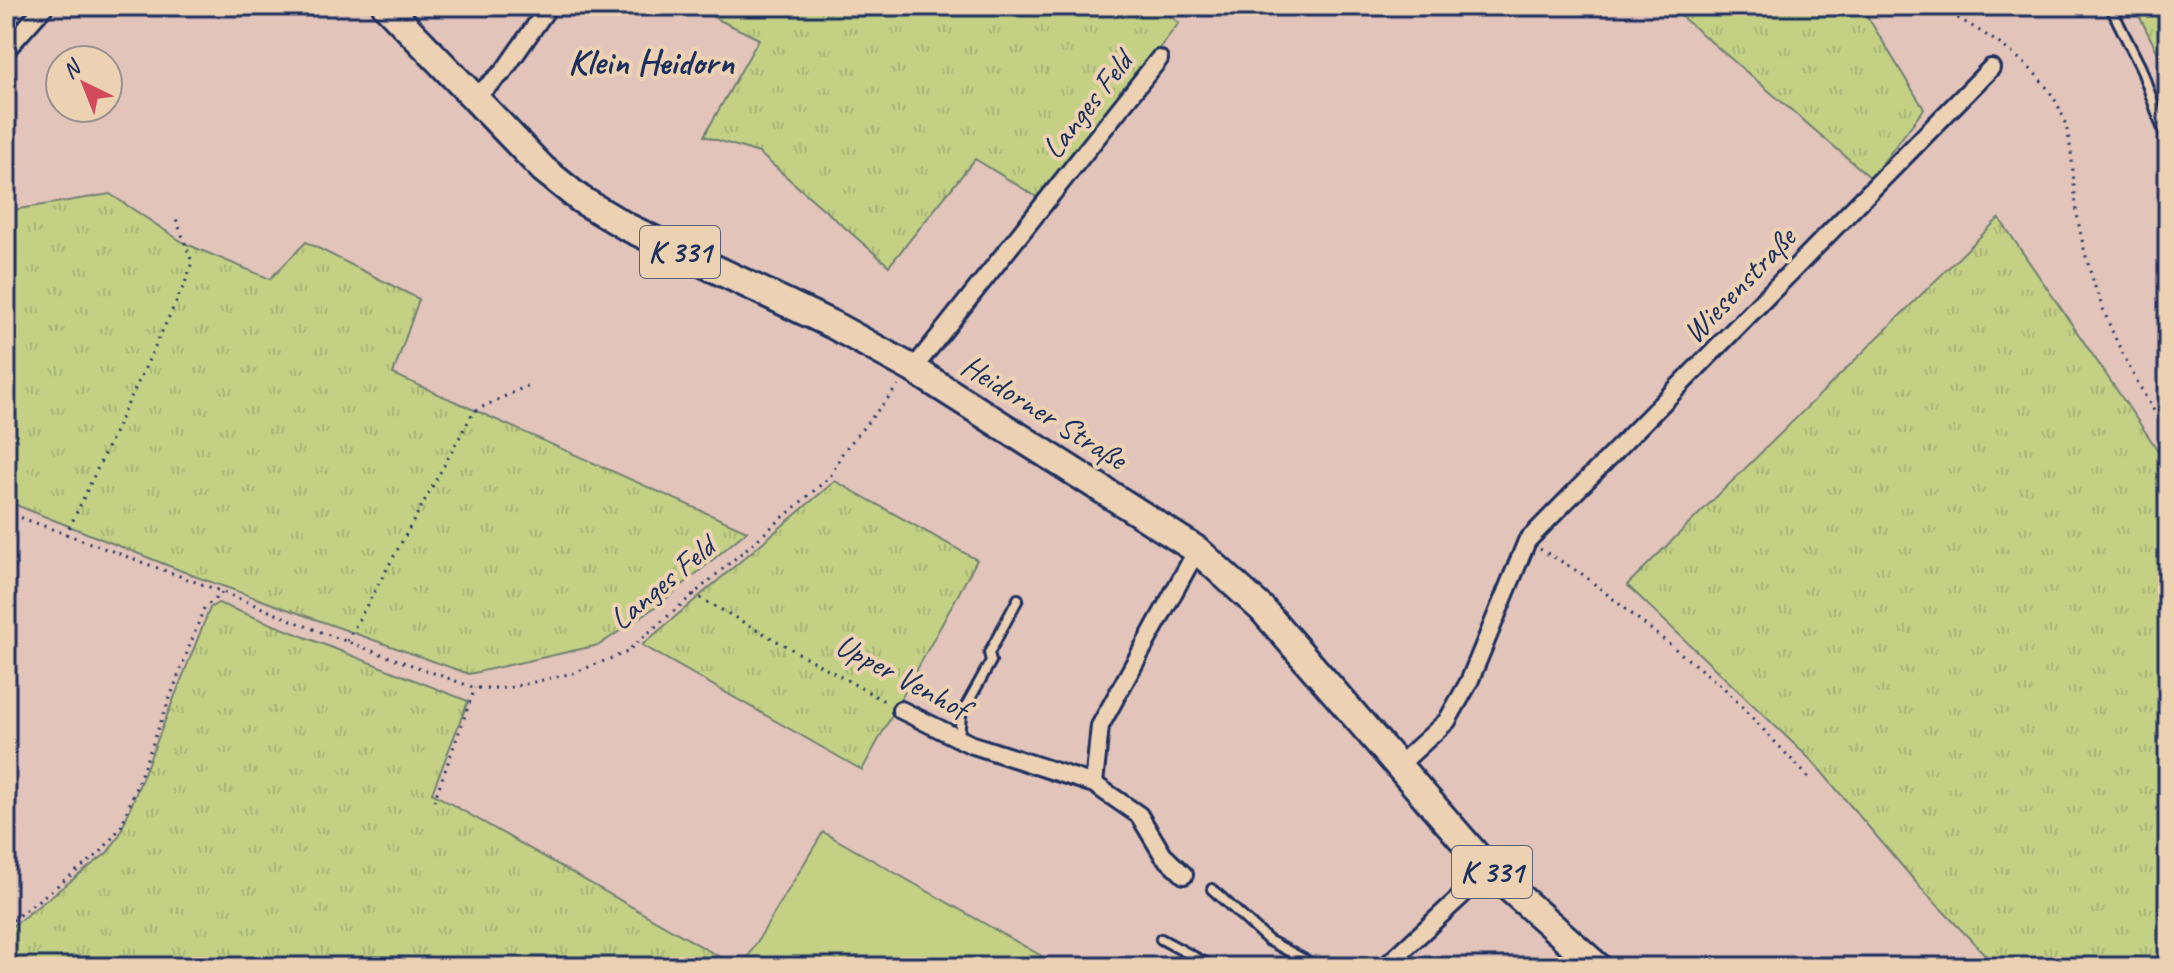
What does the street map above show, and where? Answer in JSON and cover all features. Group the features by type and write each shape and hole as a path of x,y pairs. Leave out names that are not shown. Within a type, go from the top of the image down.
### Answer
{"main road":[{"name":"Heidorner Straße","path":"386,6 543,169 580,199 627,227 833,325 913,369 1197,550 1262,609 1489,870 1598,967"}],"street":[{"path":"6,50 45,6"},
{"path":"474,98 503,72 549,6"},
{"name":"Langes Feld","path":"913,369 1159,59"},
{"name":"Wiesenstraße","path":"1399,765 1447,721 1469,682 1527,541 1991,68"},
{"path":"1094,784 1100,726 1197,550"},
{"name":"Upper Venhof","path":"901,710 970,744 1094,784 1139,815 1163,855 1184,875"},
{"path":"1385,967 1489,870"}],"lane":[{"path":"2110,6 2141,68 2168,144"},
{"path":"959,737 961,715 991,661 989,653 1018,599"},
{"path":"1212,889 1268,940 1318,967"},
{"path":"1161,939 1213,967"}],"path":[{"path":"1937,6 2004,47 2025,65 2058,104 2067,133 2078,221 2092,280 2116,344 2168,433"},
{"path":"66,535 185,283 192,262 175,216"},
{"name":"Langes Feld","path":"6,512 475,688 508,688 573,673 625,653 830,477 843,452 913,369"},
{"path":"347,641 474,411 529,385"},
{"path":"1527,541 1582,574 1724,688 1812,781"},
{"path":"6,925 100,853 121,827 204,608 223,592"},
{"name":"Upper Venhof","path":"693,594 901,710"},
{"path":"434,801 475,688"}],"green space":[{"path":"690,6 1158,6 1179,23 1040,199 975,159 889,266 759,153 704,136 759,39"},
{"path":"1669,6 1861,6 1924,109 1871,178"},
{"path":"2134,6 2168,6 2168,83 2159,55"},
{"path":"110,194 184,243 270,279 306,242 419,299 393,374 747,531 661,603 599,645 469,674 197,577 6,501 6,211"},
{"path":"1999,218 2168,465 2168,967 1997,967 1920,887 1814,763 1627,585"},
{"path":"835,481 977,560 862,770 642,645"},
{"path":"218,603 468,701 432,793 730,963 728,967 6,967 6,931 107,853 119,836 210,608"},
{"path":"823,832 1061,967 742,967"}],"district":[{"name":"Klein Heidorn","path":"651,62"}]}
